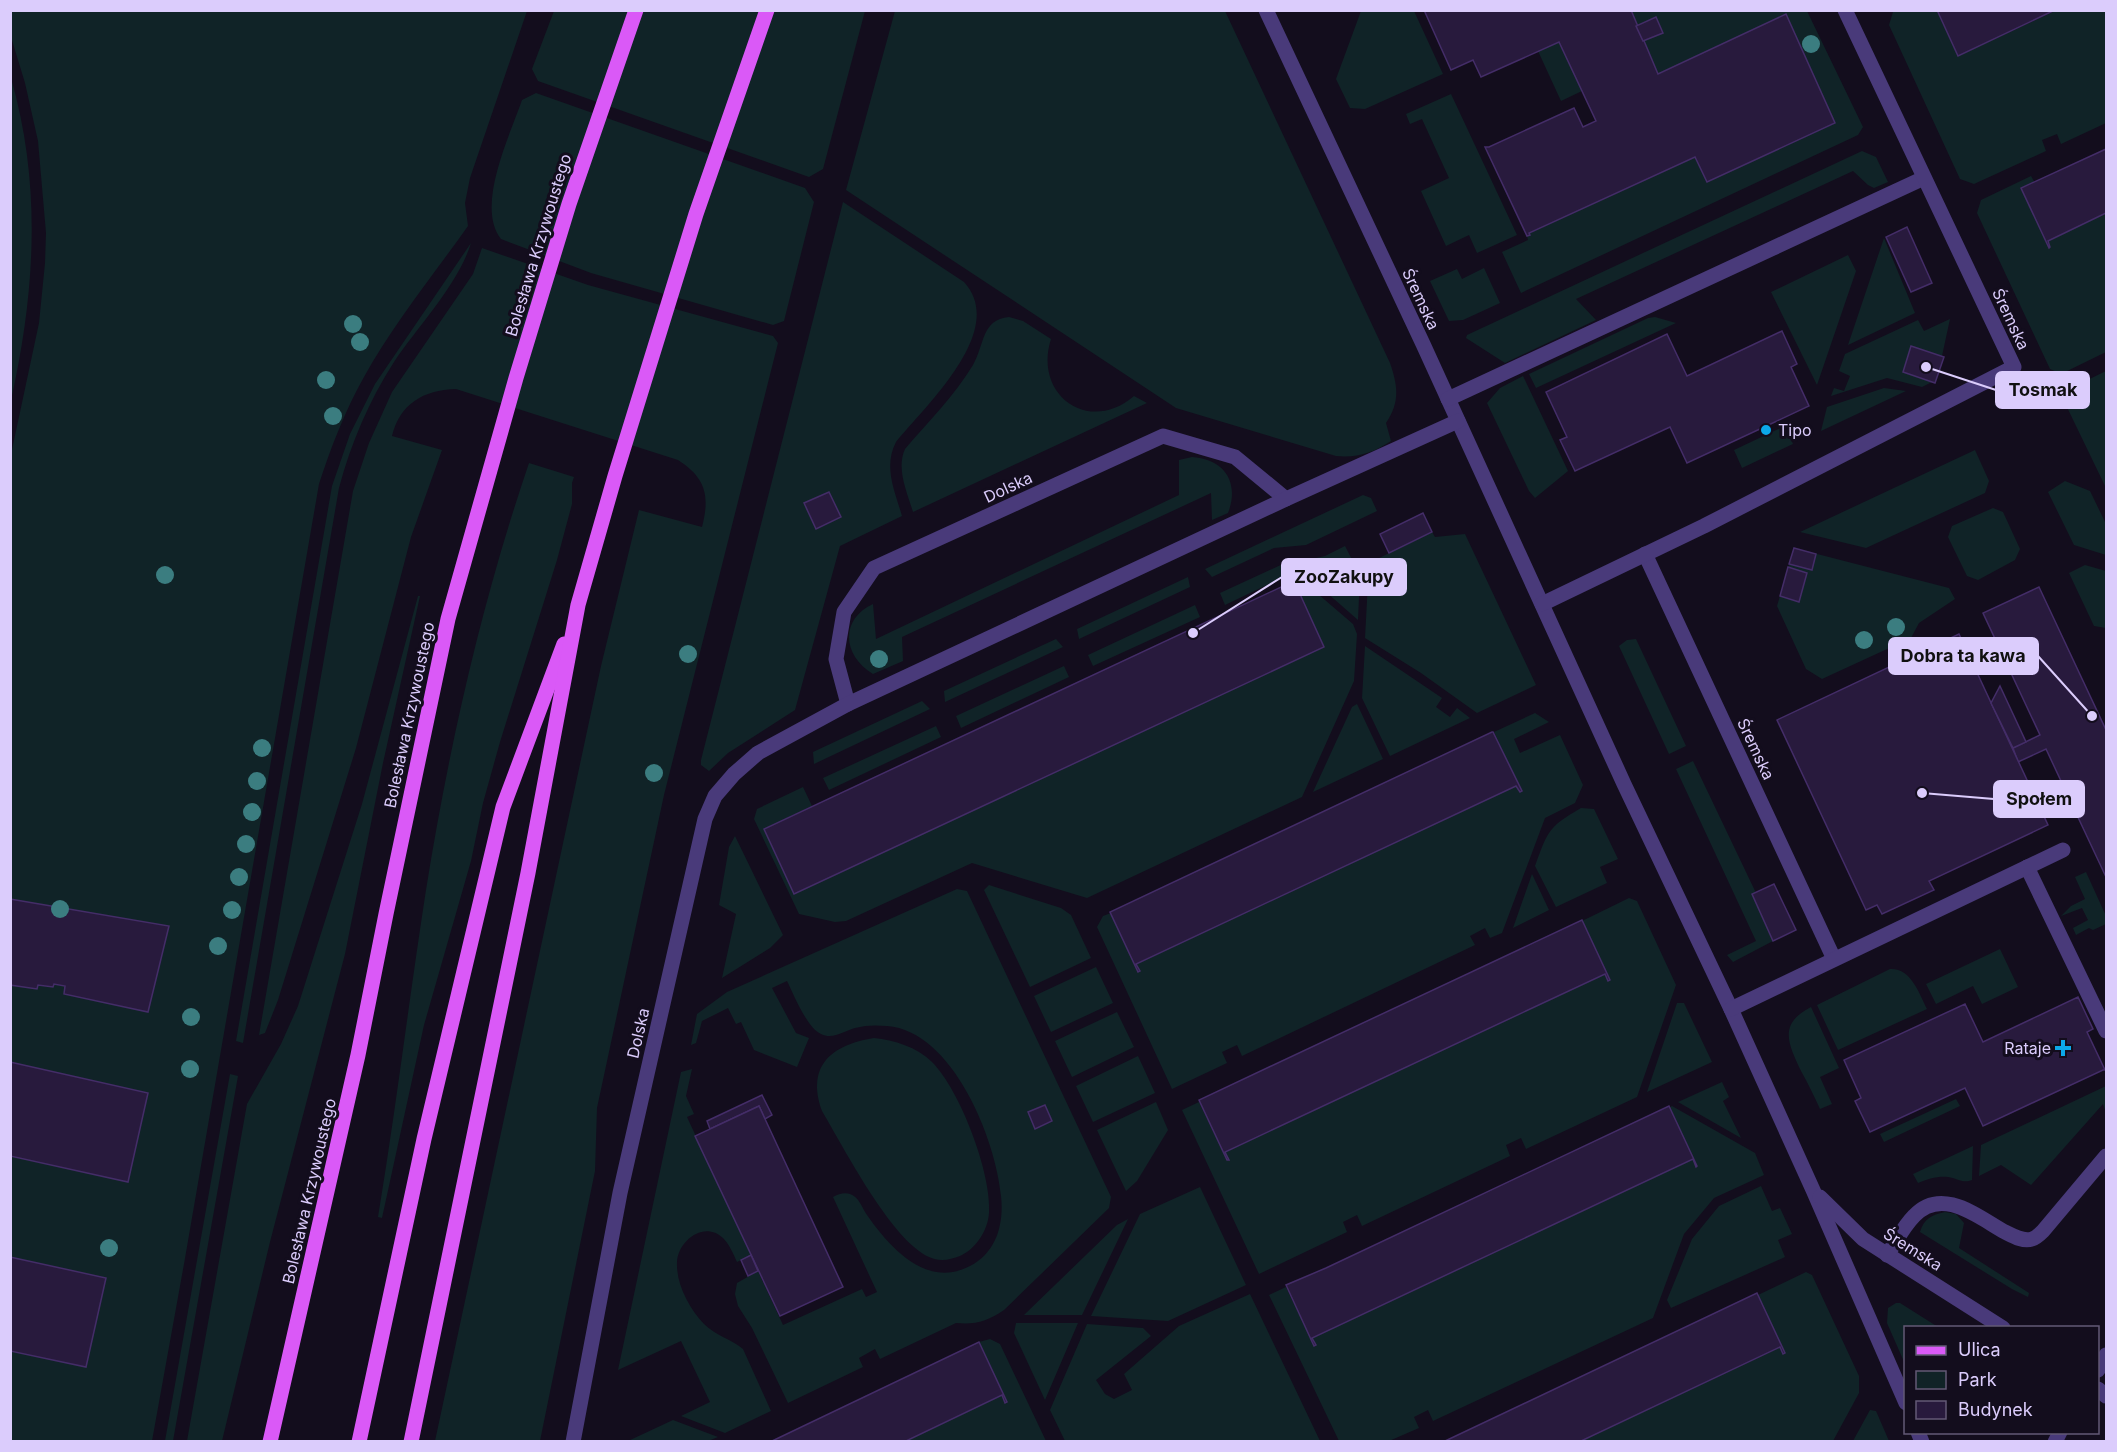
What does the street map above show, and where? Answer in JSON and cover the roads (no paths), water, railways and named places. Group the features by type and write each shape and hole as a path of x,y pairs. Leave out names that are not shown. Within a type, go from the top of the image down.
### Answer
{"main road":[{"name":"Bolesława Krzywoustego","path":"270,1442 358,1055 448,620 569,204 636,10"},
{"path":"359,1442 424,1139 502,807 578,605 615,476 696,214 766,10"},
{"path":"411,1442 524,898 578,605"}],"street":[{"name":"Śremska","path":"1266,10 1731,1010 1813,1190 1904,1401"},
{"name":"Śremska","path":"1542,604 1704,526 2014,367 1845,10"},
{"path":"1448,399 1924,178"},
{"name":"Dolska","path":"573,1442 620,1192 705,819 715,796 734,774 758,753 848,705 1286,499 1458,421"},
{"name":"Dolska","path":"848,705 836,659 844,612 874,568 1162,436 1235,457 1286,499"},
{"name":"Śremska","path":"1645,554 1834,960"},
{"path":"1731,1010 2063,850"},
{"path":"2027,867 2106,1031"},
{"path":"1887,1255 1914,1215 1934,1203 1945,1202 1955,1205 2012,1236 2025,1240 2034,1239 2106,1156"},
{"name":"Śremska","path":"1813,1190 1863,1239 2000,1326"}],"place":[{"name":"Tosmak","path":"1926,367"},
{"name":"Tipo","path":"1766,430"},
{"name":"ZooZakupy","path":"1193,633"},
{"name":"Dobra ta kawa","path":"2092,716"},
{"name":"Społem","path":"1922,793"},
{"name":"Rataje","path":"2063,1048"}]}
